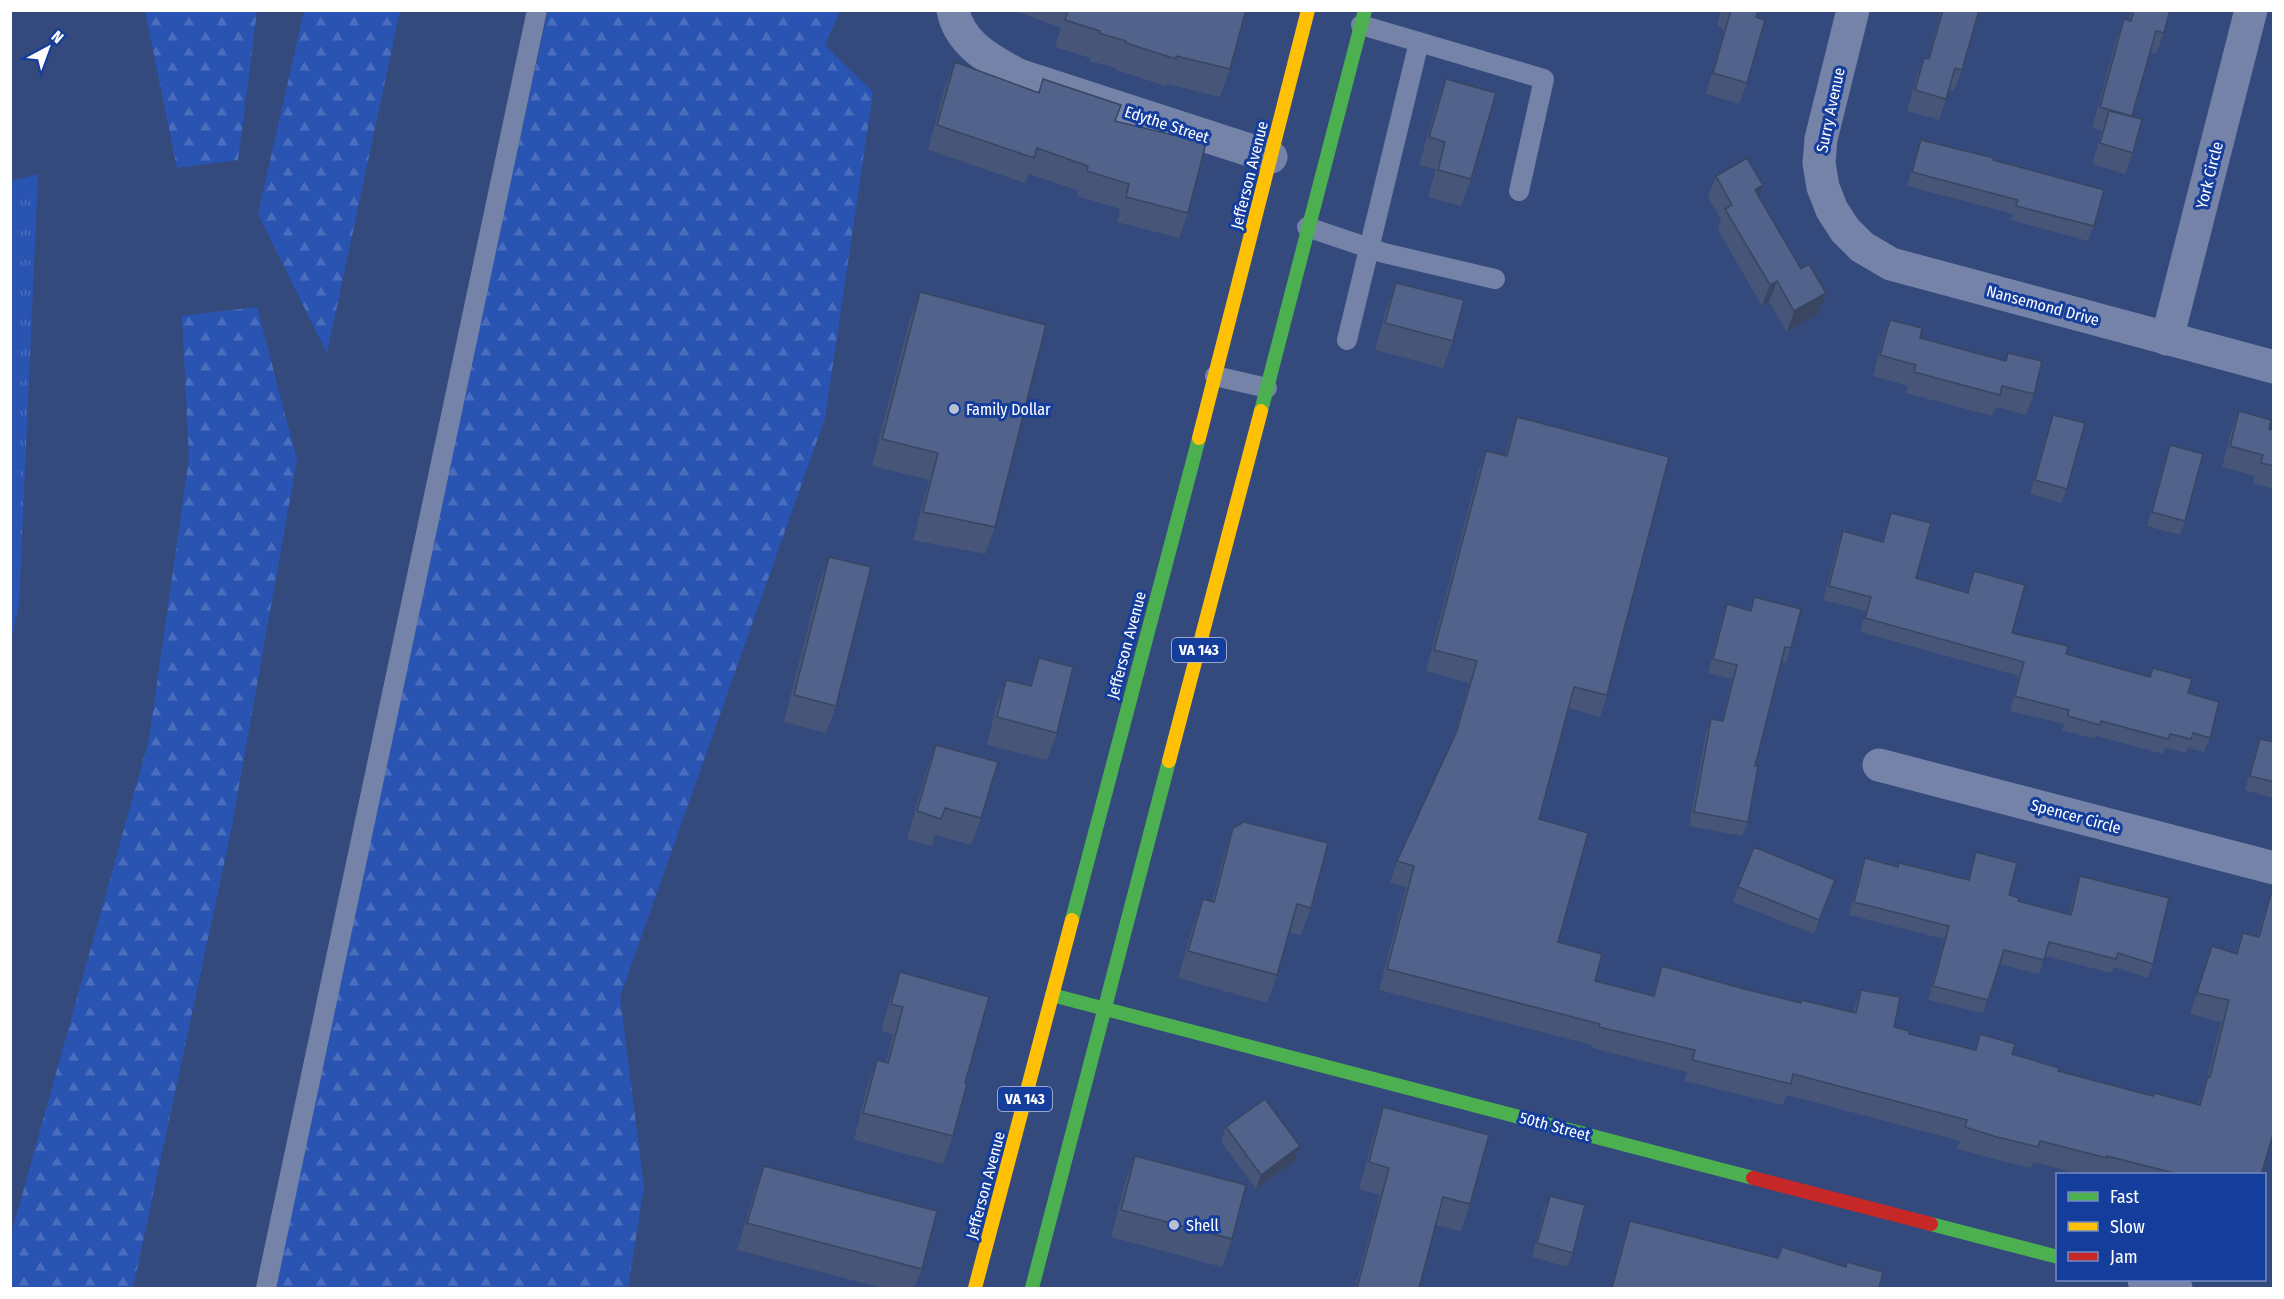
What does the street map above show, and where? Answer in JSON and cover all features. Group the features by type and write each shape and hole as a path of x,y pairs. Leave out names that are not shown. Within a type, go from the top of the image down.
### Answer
{"main road":[{"name":"Jefferson Avenue","path":"975,1288 1215,376 1308,10"},
{"name":"VA 143","path":"1032,1288 1363,18"},
{"name":"50th Street","path":"1052,995 2056,1256"}],"street":[{"name":"Edythe Street","path":"953,10 964,37 987,58 1018,75 1271,157"},
{"name":"Surry Avenue","path":"1832,210 1823,187 1819,163 1821,139 1853,10"},
{"name":"York Circle","path":"2167,339 2251,10"},
{"name":"Nansemond Drive","path":"1832,210 1845,230 1862,247 1891,264 2274,367"},
{"name":"Spencer Circle","path":"1878,765 2274,868"},
{"path":"2148,1281 2176,1288"}],"lane":[{"path":"266,1288 537,10"},
{"path":"1363,18 1419,42 1544,79 1519,191"},
{"path":"1347,340 1419,42"},
{"path":"1307,227 1370,248 1495,279"},
{"path":"1215,376 1268,388"}],"green space":[{"path":"145,11 257,11 238,160 177,168"},
{"path":"304,11 400,11 327,353 258,214"},
{"path":"548,11 840,11 825,45 873,92 825,418 620,997 644,1187 628,1288 266,1288"},
{"path":"38,174 19,605 11,640 11,181"},
{"path":"257,307 297,460 230,836 133,1288 11,1288 11,1235 149,739 189,458 182,316"}],"building":[{"path":"1068,10 1246,10 1230,69 1176,56 1176,59 1126,43 1126,41 1099,33 1100,31 1065,20"},
{"path":"1731,10 1758,10 1756,17 1765,20 1747,83 1713,73"},
{"path":"1943,10 1979,10 1962,70 1955,68 1946,99 1915,90 1924,58 1929,59"},
{"path":"2134,10 2170,10 2164,33 2156,31 2132,116 2100,107 2124,19 2131,21"},
{"path":"955,62 1039,93 1043,79 1121,105 1115,121 1206,143 1188,213 1126,197 1129,184 1087,171 1088,166 1037,148 1034,158 937,125"},
{"path":"1446,79 1496,93 1471,179 1438,170 1445,142 1429,137"},
{"path":"2109,111 2142,119 2133,153 2100,143"},
{"path":"1921,140 1994,158 1993,160 2104,190 2094,226 2016,206 2018,200 1912,172"},
{"path":"1747,158 1763,185 1755,190 1801,269 1809,264 1826,293 1794,311 1777,281 1770,285 1725,209 1732,205 1716,176"},
{"path":"1396,283 1464,300 1453,341 1385,323"},
{"name":"Family Dollar","path":"920,292 1046,325 995,527 923,512 938,453 882,439"},
{"path":"1890,320 1922,328 1920,338 2006,361 2008,353 2042,361 2034,394 2002,386 2000,395 1914,372 1916,365 1880,355"},
{"path":"2239,411 2271,420 2269,429 2274,430 2274,466 2261,463 2263,455 2230,446"},
{"path":"2053,415 2085,423 2067,489 2035,480"},
{"path":"1517,417 1669,457 1607,695 1574,687 1539,819 1588,833 1558,942 1602,954 1595,981 1654,996 1662,966 1801,1003 1801,1000 1856,1013 1861,990 1900,997 1894,1027 1909,1031 1909,1034 1976,1050 1980,1034 2015,1044 2012,1054 2059,1068 2058,1071 2153,1096 2154,1093 2200,1105 2208,1076 2210,1077 2229,1000 2197,993 2212,946 2237,954 2243,933 2259,937 2273,887 2274,1131 2262,1172 2266,1173 2174,1173 2040,1141 2038,1147 1965,1127 1967,1120 1793,1074 1791,1084 1692,1060 1695,1050 1599,1027 1600,1024 1387,969 1414,866 1397,861 1456,733 1477,661 1434,650 1486,451 1507,456"},
{"path":"2170,445 2203,454 2185,521 2152,512"},
{"path":"1891,513 1931,523 1916,578 1968,593 1974,571 2025,585 2012,633 2068,646 2066,654 2150,677 2153,668 2192,679 2188,693 2219,702 2210,738 2193,733 2191,739 2170,734 2168,739 2101,721 2100,725 2068,716 2069,710 2015,696 2024,662 1865,618 1871,597 1829,586 1843,531 1883,542"},
{"path":"829,557 871,567 836,706 794,695"},
{"path":"1754,597 1801,609 1791,648 1785,647 1755,766 1758,766 1748,822 1694,812 1711,719 1723,721 1737,665 1713,659 1727,604 1751,611"},
{"path":"1039,658 1073,667 1057,733 997,717 1006,680 1031,686"},
{"path":"2260,739 2274,742 2274,782 2250,776"},
{"path":"936,745 998,762 981,818 945,808 941,819 917,811"},
{"path":"1244,822 1328,843 1311,908 1297,904 1277,975 1188,951 1203,899 1214,902 1233,828"},
{"path":"1754,847 1835,880 1819,920 1738,887"},
{"path":"1976,852 2017,863 2009,895 2019,898 2018,901 2071,915 2080,876 2169,898 2153,964 2118,953 2116,959 2049,942 2044,960 2004,950 1988,1000 1933,986 1949,926 1854,902 1865,858 1898,867 1899,863 1969,880"},
{"path":"900,972 989,997 953,1136 863,1113 877,1060 888,1063 903,1007 891,1004"},
{"path":"1265,1099 1300,1146 1261,1175 1226,1127"},
{"path":"1383,1107 1489,1135 1470,1204 1443,1197 1419,1288 1357,1288 1389,1168 1369,1162"},
{"path":"1135,1156 1246,1185 1232,1239 1121,1210"},
{"path":"764,1166 937,1211 922,1269 747,1223"},
{"path":"1550,1196 1585,1205 1573,1253 1537,1243"},
{"path":"1630,1221 1778,1258 1782,1247 1846,1267 1847,1262 1883,1272 1879,1288 1612,1288"}],"traffic: fast":[{"path":"1261,411 1365,10"},
{"path":"1072,920 1199,438"},
{"path":"1032,1288 1169,761"},
{"path":"1052,995 1753,1178"},
{"path":"1931,1224 2056,1256"}],"traffic: slow":[{"path":"1199,438 1308,10"},
{"path":"1169,761 1261,411"},
{"path":"975,1288 1072,920"}],"traffic: jam":[{"path":"1753,1178 1931,1224"}],"place":[{"name":"Family Dollar","path":"954,409"},
{"name":"Shell","path":"1174,1225"}]}
